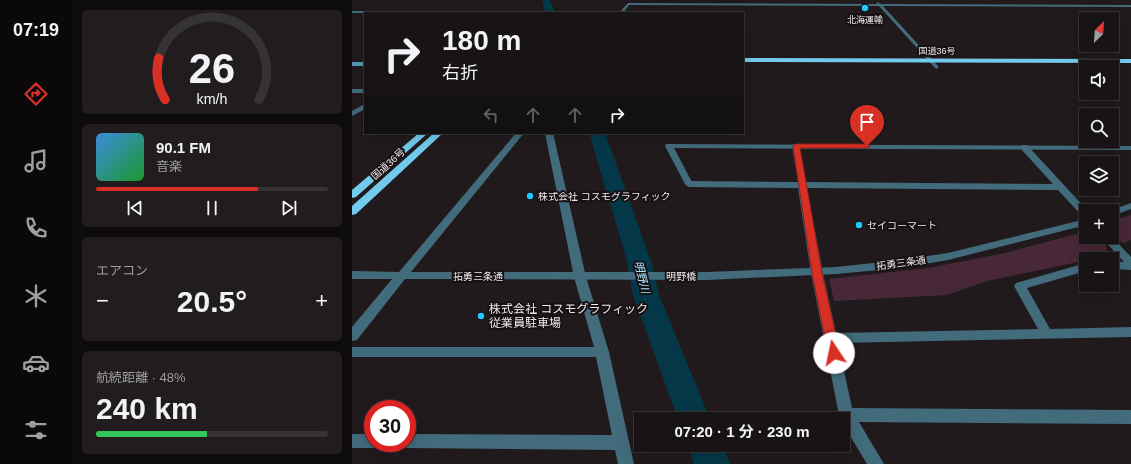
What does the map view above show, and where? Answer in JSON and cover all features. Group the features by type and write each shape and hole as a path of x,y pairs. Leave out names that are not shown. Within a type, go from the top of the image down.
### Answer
{"highway":[{"name":"国道36号","path":"744,60 1131,66"},
{"name":"国道36号","path":"744,66 1131,61"},
{"name":"国道36号","path":"352,195 423,134"},
{"name":"国道36号","path":"352,212 438,134"}],"main road":[{"path":"352,60 364,60"},
{"path":"352,64 364,64"}],"street":[{"path":"876,0 934,64"},
{"path":"622,12 628,4 1131,6"},
{"path":"352,12 364,12"},
{"path":"352,91 364,91"},
{"path":"352,114 364,107"},
{"path":"352,336 519,134"},
{"path":"549,134 562,203 580,277 602,352 626,464"},
{"path":"1060,187 689,184 669,146 1131,148"},
{"path":"796,146 817,273 845,412"},
{"path":"1024,148 1079,207"},
{"path":"1119,210 1131,206"},
{"name":"拓勇三条通","path":"711,276 817,273 903,264 981,250 1079,224"},
{"path":"1113,244 1131,263"},
{"path":"1119,265 1131,266"},
{"path":"1047,334 1020,286 1079,268"},
{"name":"拓勇三条通","path":"352,275 603,276"},
{"name":"明野橋","path":"603,276 711,276"},
{"path":"831,338 1131,332"},
{"path":"352,352 602,352"},
{"path":"850,415 1131,417"},
{"path":"850,422 876,464"},
{"path":"352,441 364,441"},
{"path":"416,441 622,443"}],"shaded area":[{"path":"1131,215 1131,240 1123,243 1119,240 1119,219"},
{"path":"1079,233 1079,244 1104,244 1107,248 1106,252 1079,252 1079,262 987,281 947,295 834,301 829,279 928,268 1005,253"}],"waterway":[{"name":"明野川","path":"546,0 550,12"},
{"name":"明野川","path":"597,134 639,261 646,295 691,412"},
{"name":"明野川","path":"707,452 712,464"}],"place":[{"name":"北海運輸","path":"865,8"},
{"name":"株式会社 コスモグラフィック","path":"530,196"},
{"name":"セイコーマート","path":"859,225"},
{"name":"株式会社 コスモグラフィック 従業員駐車場","path":"481,316"}],"route":[{"path":"834,353 817,273 796,146 867,146"}]}
